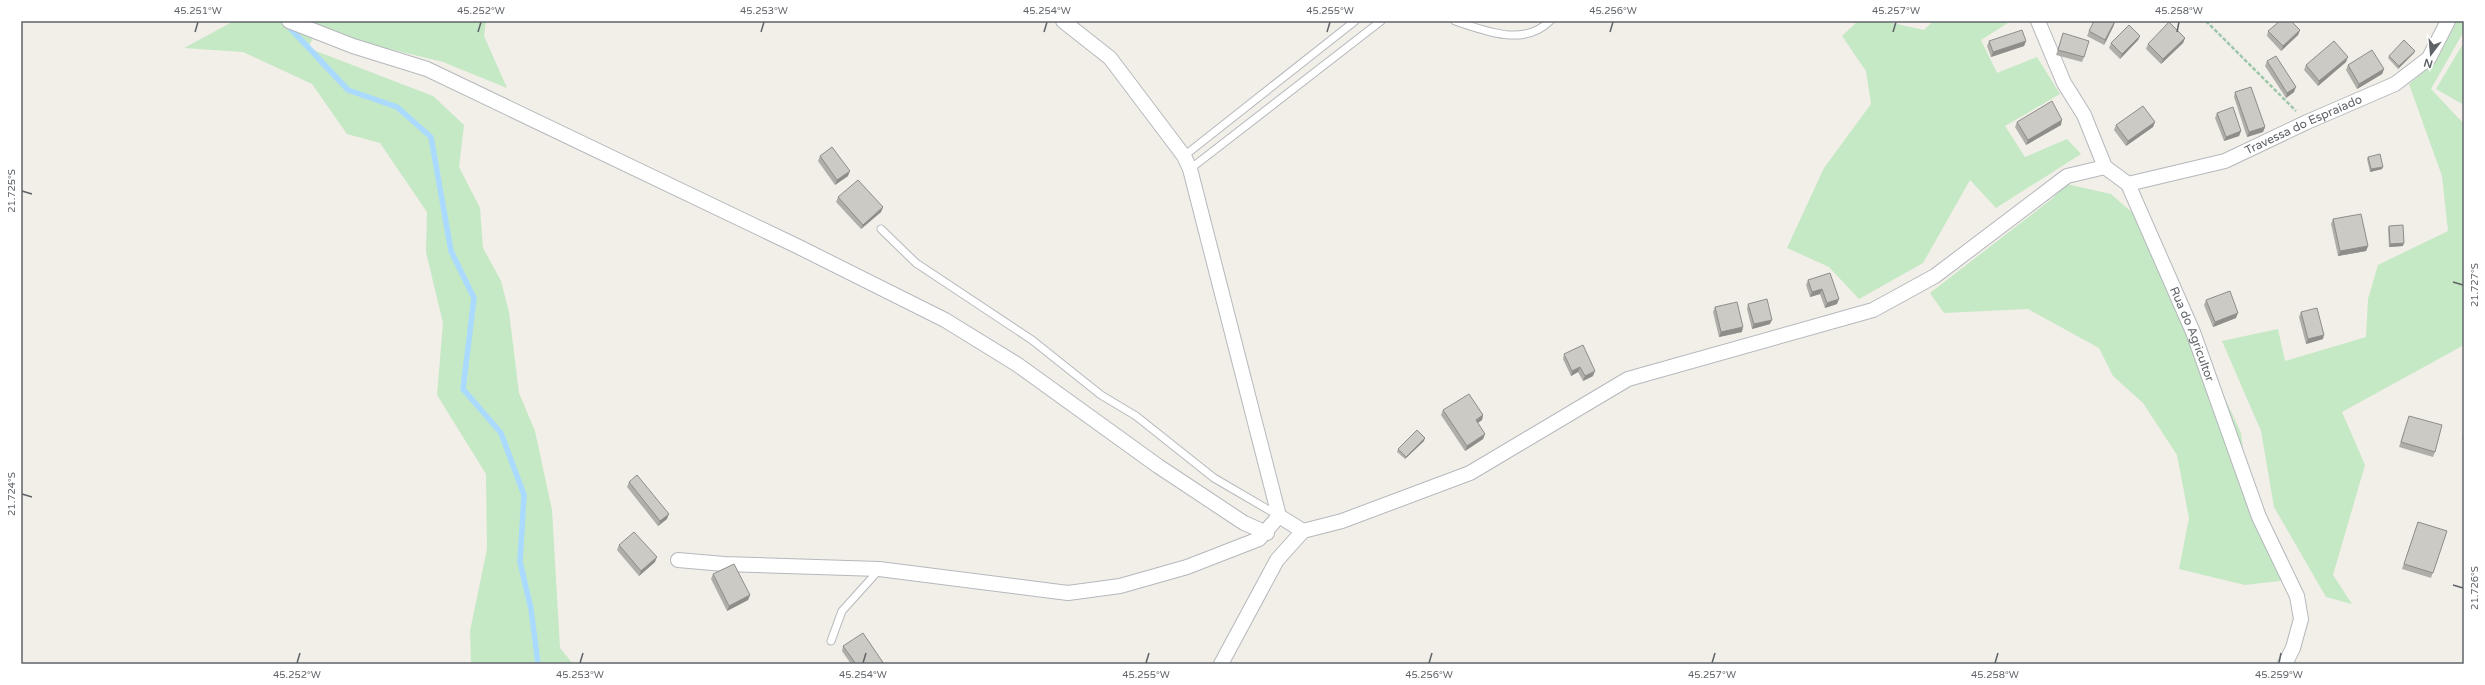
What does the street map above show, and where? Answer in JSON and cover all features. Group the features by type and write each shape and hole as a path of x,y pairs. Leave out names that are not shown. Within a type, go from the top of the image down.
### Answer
{"street":[{"path":"289,21 353,46 427,69 799,247 945,320 1018,365 1158,466 1244,523 1267,533"},
{"path":"1063,21 1110,58 1184,156 1190,169 1279,516 1303,531"},
{"path":"2038,21 2064,83 2084,115 2105,168 2128,184"},
{"name":"Travessa do Espraiado","path":"2128,184 2225,161 2307,122 2395,84 2429,58 2448,21"},
{"path":"1221,664 1277,560 1303,531 1342,521 1470,473 1628,379 1873,310 1935,276 2067,176 2105,168"},
{"name":"Rua do Agricultor","path":"2128,184 2193,332 2259,517 2297,596 2301,619 2293,648 2286,664"},
{"path":"678,560 724,564 879,569 1068,593 1120,586 1187,567 1259,539 1267,533 1279,516"}],"lane":[{"path":"1184,156 1355,21"},
{"path":"1190,169 1380,21"},
{"path":"1455,21 1505,35 1533,33 1550,21"},
{"path":"881,229 916,263 1032,340 1101,394 1136,416 1214,478 1279,516"},
{"path":"831,641 842,610 879,569"}],"path":[{"path":"2206,21 2270,82 2307,122"}],"green space":[{"path":"234,21 486,21 484,36 507,88 443,62 353,40 318,28 308,48 433,96 464,125 459,167 480,208 483,248 501,281 509,312 519,393 535,431 552,510 560,648 573,664 471,664 470,631 487,549 486,474 437,395 443,323 426,252 427,212 380,143 347,134 312,84 243,52 184,48"},
{"path":"1858,21 1883,21 1924,30 1933,21 2011,21 1981,40 1997,73 2037,57 2060,94 2005,126 2025,157 2067,139 2081,154 1996,208 1970,180 1923,263 1859,299 1829,267 1787,248 1824,168 1871,104 1866,71 1842,36"},
{"path":"2457,21 2464,21 2464,31 2431,89 2464,124 2464,345 2342,412 2365,465 2333,575 2352,604 2326,597 2274,507 2261,431 2222,341 2278,329 2285,361 2366,337 2368,299 2378,265 2448,231 2442,176 2409,84 2436,62"},
{"path":"2464,42 2464,105 2436,89"},
{"path":"2066,184 2111,194 2136,216 2200,344 2241,433 2251,516 2289,580 2245,585 2179,569 2189,518 2177,455 2143,403 2113,376 2099,348 2028,309 1944,313 1930,293 2053,198"}],"building":[{"path":"2094,21 2115,21 2105,40 2089,31"},
{"path":"2280,21 2291,21 2300,30 2283,46 2268,31"},
{"path":"2169,22 2185,38 2163,59 2148,44"},
{"path":"2129,25 2140,36 2122,54 2111,43"},
{"path":"2022,30 2026,41 1993,52 1989,41"},
{"path":"2063,33 2089,41 2084,57 2058,50"},
{"path":"2404,40 2415,51 2399,66 2389,56"},
{"path":"2334,41 2348,57 2319,81 2306,65"},
{"path":"2372,50 2384,69 2359,84 2348,65"},
{"path":"2276,56 2296,87 2287,93 2267,61"},
{"path":"2251,87 2265,127 2249,132 2235,92"},
{"path":"2052,101 2062,120 2028,140 2017,122"},
{"path":"2143,106 2155,122 2128,141 2116,125"},
{"path":"2233,107 2241,131 2226,137 2217,113"},
{"path":"832,147 850,171 837,180 820,156"},
{"path":"2380,154 2383,167 2371,169 2368,157"},
{"path":"858,180 883,207 863,225 838,197"},
{"path":"2361,214 2368,246 2340,251 2333,219"},
{"path":"2403,225 2404,243 2390,244 2389,226"},
{"path":"1830,273 1839,299 1827,303 1822,289 1812,292 1808,280"},
{"path":"2230,291 2238,313 2215,322 2206,300"},
{"path":"1767,299 1772,320 1754,324 1748,304"},
{"path":"1737,302 1743,327 1721,332 1715,307"},
{"path":"2317,308 2324,335 2308,339 2301,312"},
{"path":"1583,345 1595,371 1585,376 1580,367 1572,371 1564,354"},
{"path":"1469,394 1483,415 1476,420 1485,434 1467,446 1443,410"},
{"path":"2409,416 2442,425 2435,452 2401,442"},
{"path":"1417,430 1425,438 1406,457 1398,449"},
{"path":"637,475 669,514 660,521 629,482"},
{"path":"2418,522 2447,531 2433,573 2404,564"},
{"path":"634,532 657,557 641,571 619,545"},
{"path":"734,564 750,595 729,606 713,574"},
{"path":"863,633 884,664 856,664 843,646"}],"waterway":[{"path":"290,23 290,28 348,90 397,107 431,137 451,251 474,298 463,389 501,433 524,495 520,562 531,609 538,664"}]}
